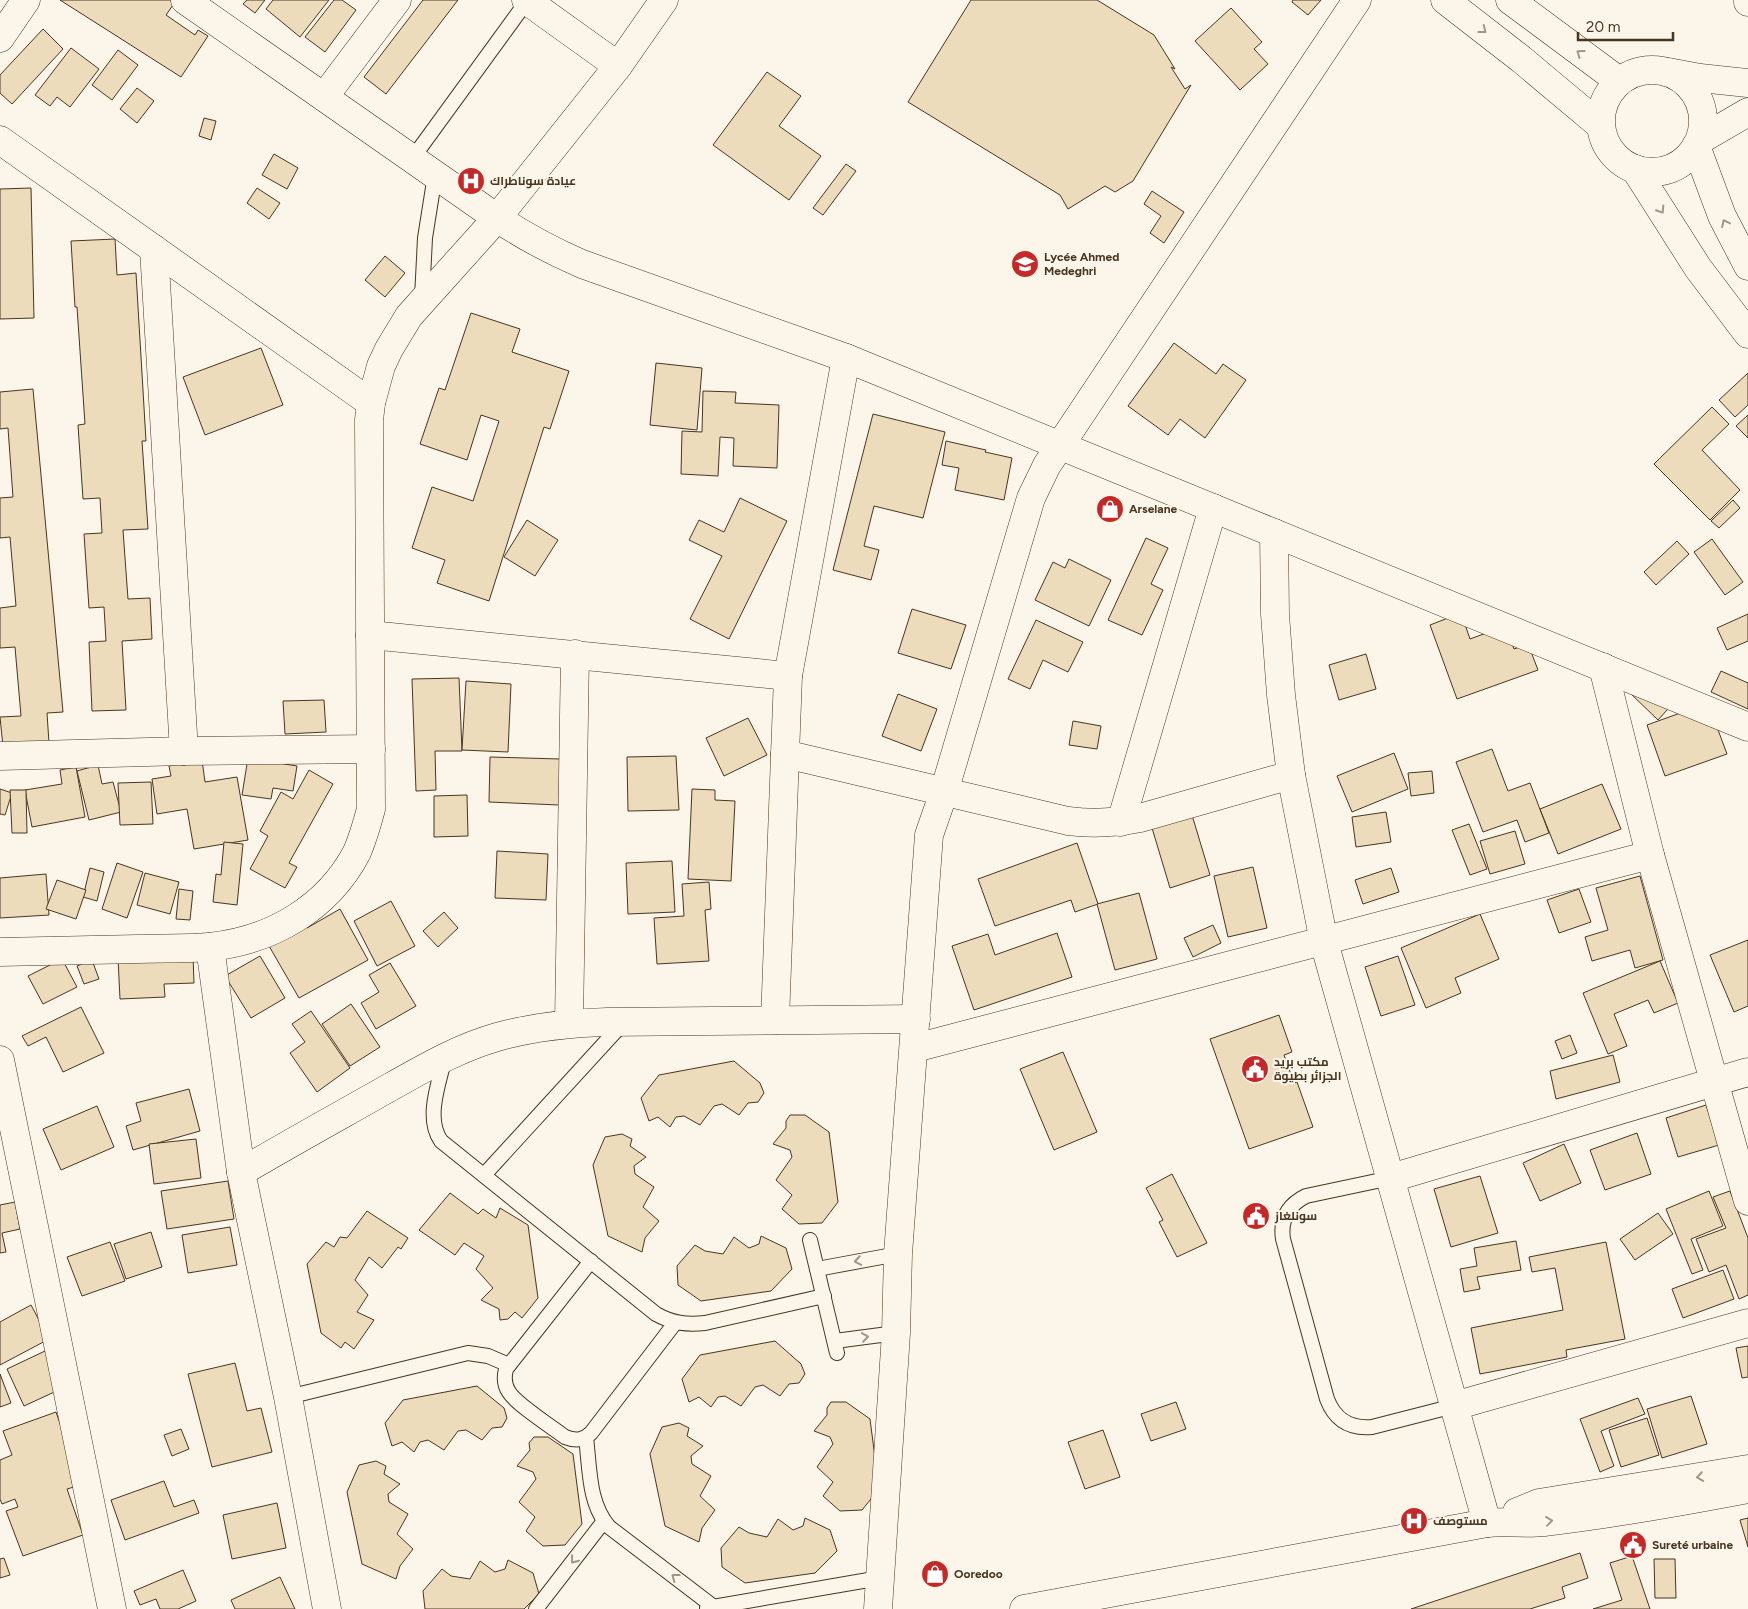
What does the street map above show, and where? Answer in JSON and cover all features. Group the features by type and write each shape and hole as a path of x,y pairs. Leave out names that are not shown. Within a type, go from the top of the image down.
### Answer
{"street":[{"path":"0,38 26,0"},
{"path":"185,0 497,218 546,248 582,264 846,358 1748,727"},
{"path":"324,97 397,0"},
{"path":"527,0 618,66"},
{"path":"0,952 210,947 253,938 275,930 314,906 344,872 356,852 365,831 371,809 369,420 371,403 381,366 409,316 497,218 618,66 664,0"},
{"path":"878,1609 896,1333 898,1254 915,1048 929,835 944,792 1031,498 1047,465 1357,0"},
{"path":"1445,0 1601,126"},
{"path":"1510,0 1619,81"},
{"path":"1668,72 1682,80 1694,92 1701,106 1703,122 1698,143 1688,157 1676,166 1649,172 1635,169 1622,162 1612,152 1605,140 1601,126 1602,109 1608,94 1619,81 1634,73 1651,70 1668,72 1700,78 1748,83"},
{"path":"1698,143 1748,112"},
{"path":"0,140 371,403"},
{"path":"1698,143 1722,216 1748,266"},
{"path":"1635,169 1698,268 1748,334"},
{"path":"154,249 184,751"},
{"path":"775,1020 788,676 846,358"},
{"path":"1121,822 1213,508"},
{"path":"1274,533 1275,614 1280,695 1291,774 1324,942 1454,1406 1494,1522"},
{"path":"370,634 788,676"},
{"path":"569,1023 575,654"},
{"path":"1603,667 1650,855 1748,1202"},
{"path":"0,756 184,751 371,749"},
{"path":"785,754 1068,821 1085,823 1121,822 1140,818 1291,774"},
{"path":"915,1048 1650,855"},
{"path":"210,947 241,1172 288,1396 327,1609"},
{"path":"241,1172 340,1114 445,1057 496,1037 532,1028 569,1023 916,1019"},
{"path":"0,1060 112,1609"},
{"path":"1390,1178 1748,1072"},
{"path":"1454,1406 1748,1323"},
{"path":"1494,1522 1521,1509 1539,1504 1748,1469"},
{"path":"1024,1609 1494,1522 1544,1522 1668,1504 1748,1488"}],"lane":[{"path":"412,159 527,0"},
{"path":"422,301 425,238 435,175"},
{"path":"484,1175 625,1022"},
{"path":"445,1057 434,1109 434,1126 441,1141 656,1314 675,1323 690,1325 824,1296"},
{"path":"1390,1178 1306,1196 1288,1208 1283,1218 1281,1228 1283,1239 1327,1400 1336,1416 1344,1422 1362,1428 1454,1406"},
{"path":"810,1240 836,1347 896,1333"},
{"path":"817,1269 898,1254"},
{"path":"590,1261 506,1369 504,1377 508,1392 513,1397 565,1437 572,1440 586,1438 675,1323"},
{"path":"288,1396 468,1354 488,1356 509,1365"},
{"path":"586,1438 594,1499 597,1510 604,1521 707,1608 880,1578"},
{"path":"536,1609 604,1521"}],"building":[{"path":"60,0 173,0 175,2 166,15 195,35 198,30 208,36 181,77"},
{"path":"247,0 265,0 255,13 243,4"},
{"path":"273,0 329,0 300,37 266,9"},
{"path":"334,0 342,0 356,10 325,52 305,37"},
{"path":"423,0 458,0 386,94 364,77"},
{"path":"971,0 1097,0 1154,35 1185,89 1191,85 1133,181 1115,192 1105,186 1068,209 1060,195 908,102"},
{"path":"1293,0 1321,0 1308,15 1292,2"},
{"path":"1231,8 1262,42 1254,49 1268,64 1240,90 1195,41"},
{"path":"43,29 63,49 12,104 0,93 0,75"},
{"path":"71,48 99,69 70,107 57,97 50,106 35,95"},
{"path":"118,50 138,65 112,100 92,85"},
{"path":"767,72 801,96 779,126 821,156 789,200 713,145"},
{"path":"137,88 154,101 137,123 120,109"},
{"path":"204,118 216,121 211,140 199,136"},
{"path":"274,154 298,168 287,189 262,175"},
{"path":"846,164 856,171 823,215 813,208"},
{"path":"31,188 34,318 0,319 0,189"},
{"path":"257,188 280,203 269,219 247,203"},
{"path":"1152,191 1184,212 1164,243 1150,233 1161,216 1144,204"},
{"path":"115,239 117,275 136,273 146,441 142,441 148,529 123,530 128,599 150,598 152,639 122,641 126,710 92,711 89,642 106,641 104,607 89,608 84,534 102,533 100,498 83,499 78,425 85,424 71,241"},
{"path":"385,256 405,273 385,297 365,280"},
{"path":"471,313 520,329 512,352 569,371 550,429 544,427 489,601 437,583 445,560 412,548 432,487 473,501 499,421 481,415 467,460 420,444 439,388 445,390"},
{"path":"1174,343 1216,374 1223,364 1246,380 1205,438 1180,419 1168,435 1128,406"},
{"path":"261,348 283,405 205,435 183,377"},
{"path":"656,363 702,368 697,430 650,425"},
{"path":"1748,373 1748,405 1735,417 1719,400"},
{"path":"33,389 63,712 47,713 49,743 3,747 0,717 21,716 15,647 0,648 0,608 16,606 10,537 0,538 0,498 13,497 8,428 0,429 0,392"},
{"path":"703,391 736,392 735,403 779,405 777,468 733,466 734,438 720,437 718,476 681,474 682,431 702,432"},
{"path":"1712,407 1729,424 1702,450 1740,490 1710,520 1654,464"},
{"path":"873,414 945,432 923,518 874,506 864,546 879,550 871,580 833,570"},
{"path":"1748,415 1748,438 1736,426"},
{"path":"946,441 1012,458 1004,500 955,490 959,468 942,465"},
{"path":"740,498 787,521 729,639 690,619 722,556 689,540 699,520 724,532"},
{"path":"1733,500 1740,508 1719,528 1711,521"},
{"path":"527,520 558,540 535,576 504,557"},
{"path":"1146,538 1168,548 1151,584 1163,590 1142,635 1108,620"},
{"path":"1712,539 1743,582 1725,595 1694,552"},
{"path":"1677,541 1689,554 1656,585 1644,572"},
{"path":"1069,559 1111,580 1089,626 1035,600 1053,562 1065,568"},
{"path":"912,609 966,625 951,669 898,653"},
{"path":"1461,613 1470,639 1505,626 1514,649 1528,644 1538,670 1457,699 1430,625"},
{"path":"1748,614 1748,641 1727,650 1717,628"},
{"path":"1036,620 1083,642 1068,672 1043,660 1030,689 1008,679"},
{"path":"1366,654 1376,689 1339,700 1329,665"},
{"path":"1721,671 1748,683 1748,709 1711,692"},
{"path":"459,678 462,751 435,751 436,790 416,791 412,679"},
{"path":"466,681 511,684 508,752 462,750"},
{"path":"1629,692 1676,700 1658,720"},
{"path":"898,694 937,709 921,751 882,736"},
{"path":"324,700 326,732 285,734 283,701"},
{"path":"1708,703 1727,754 1665,776 1647,725"},
{"path":"748,718 767,755 724,776 706,738"},
{"path":"1073,721 1101,726 1097,749 1069,745"},
{"path":"1492,749 1508,791 1530,783 1549,833 1525,842 1517,820 1483,832 1456,762"},
{"path":"1394,753 1408,789 1352,812 1337,776"},
{"path":"676,756 679,810 628,811 627,757"},
{"path":"490,757 560,759 559,805 489,802"},
{"path":"248,758 297,766 293,791 273,788 271,799 242,795"},
{"path":"202,760 205,782 237,777 248,840 194,849 187,809 157,814 152,779 171,776 169,766"},
{"path":"98,765 102,784 113,782 121,812 89,820 77,771"},
{"path":"76,767 85,817 32,827 25,790 62,784 60,770"},
{"path":"309,770 333,784 289,863 297,867 285,888 250,869 268,836 260,831 281,792 293,799"},
{"path":"1432,771 1434,793 1411,796 1408,773"},
{"path":"151,782 153,824 120,825 118,783"},
{"path":"1602,784 1621,829 1558,854 1540,809"},
{"path":"0,789 12,793 5,815 0,814"},
{"path":"692,789 715,790 715,800 735,801 731,881 688,879"},
{"path":"10,790 26,790 27,833 12,833"},
{"path":"467,795 468,836 434,837 434,796"},
{"path":"1386,812 1391,842 1356,847 1352,817"},
{"path":"1192,815 1210,875 1170,888 1152,828"},
{"path":"1469,824 1487,869 1470,875 1452,830"},
{"path":"1515,831 1525,864 1490,874 1480,841"},
{"path":"224,842 243,844 237,905 213,902 216,874 221,875"},
{"path":"1077,843 1098,904 1075,912 1071,900 995,926 978,879"},
{"path":"497,851 548,854 546,900 495,898"},
{"path":"672,861 675,912 628,914 626,863"},
{"path":"117,863 143,872 127,918 102,909"},
{"path":"1253,867 1267,928 1228,937 1214,876"},
{"path":"90,868 104,872 97,901 83,897"},
{"path":"1391,868 1399,892 1363,904 1355,880"},
{"path":"145,873 179,882 170,914 137,905"},
{"path":"46,874 49,915 0,918 0,878"},
{"path":"1640,876 1663,960 1635,968 1630,950 1592,961 1585,937 1608,930 1596,888"},
{"path":"57,880 86,890 76,919 46,909"},
{"path":"709,882 711,909 705,910 709,961 657,964 654,918 684,916 682,884"},
{"path":"179,889 193,891 190,920 176,919"},
{"path":"1579,889 1591,922 1559,933 1547,900"},
{"path":"1139,893 1157,959 1115,970 1097,904"},
{"path":"391,901 415,946 377,966 354,921"},
{"path":"340,909 368,960 299,998 265,939 302,918 307,928"},
{"path":"444,912 458,928 438,947 423,931"},
{"path":"1480,914 1499,959 1455,978 1461,993 1426,1008 1401,948"},
{"path":"1213,925 1221,943 1193,957 1184,938"},
{"path":"1057,933 1072,977 974,1010 952,946 988,934 995,955"},
{"path":"1748,940 1748,1006 1734,1012 1710,955"},
{"path":"193,955 194,983 164,984 165,997 120,999 118,958"},
{"path":"260,956 285,998 251,1018 225,976"},
{"path":"1398,956 1415,1005 1381,1016 1365,967"},
{"path":"62,959 77,987 43,1004 28,976"},
{"path":"92,960 99,979 84,984 77,966"},
{"path":"1660,961 1678,1003 1654,1013 1648,1000 1614,1014 1627,1046 1608,1054 1583,993"},
{"path":"390,963 416,1006 376,1029 361,1003 379,992 369,975"},
{"path":"351,1004 380,1047 350,1066 322,1024"},
{"path":"81,1007 104,1053 63,1072 46,1037 28,1046 22,1036"},
{"path":"311,1011 350,1068 317,1092 290,1053 305,1042 292,1024"},
{"name":"مكتب بريد الجزائر بطيوة","path":"1279,1015 1292,1052 1284,1055 1294,1083 1297,1082 1313,1127 1249,1149 1210,1039"},
{"path":"1570,1035 1577,1053 1562,1059 1555,1041"},
{"path":"1063,1052 1097,1132 1054,1150 1020,1069"},
{"path":"1613,1055 1620,1082 1556,1099 1550,1071"},
{"path":"734,1061 760,1083 764,1093 758,1102 748,1103 739,1115 722,1104 714,1106 700,1125 684,1116 676,1117 670,1127 658,1117 649,1121 641,1098 659,1075"},
{"path":"189,1089 200,1131 133,1150 126,1126 141,1121 136,1103"},
{"path":"1706,1105 1719,1145 1678,1157 1666,1118"},
{"path":"97,1106 114,1147 61,1170 43,1129"},
{"path":"790,1115 805,1115 829,1132 838,1202 822,1223 799,1224 782,1209 792,1195 776,1180 792,1157 790,1150 773,1144 786,1128 786,1121"},
{"path":"1637,1133 1651,1174 1605,1190 1590,1150"},
{"path":"622,1134 632,1139 630,1146 646,1157 634,1166 635,1174 654,1187 643,1207 659,1221 645,1238 642,1252 608,1236 593,1165 605,1137"},
{"path":"196,1139 201,1178 154,1184 149,1144"},
{"path":"1564,1144 1581,1183 1540,1201 1523,1163"},
{"path":"1172,1174 1207,1243 1177,1257 1159,1222 1163,1220 1146,1188"},
{"path":"1480,1176 1498,1233 1451,1247 1434,1189"},
{"path":"228,1181 234,1219 167,1229 161,1191"},
{"path":"1709,1191 1723,1226 1691,1239 1703,1270 1692,1274 1666,1209"},
{"path":"1730,1191 1748,1238 1748,1295 1739,1299 1726,1265 1709,1272 1696,1239 1726,1228 1713,1197"},
{"path":"450,1193 478,1214 483,1209 496,1218 500,1208 528,1225 538,1298 522,1318 515,1312 508,1319 500,1320 499,1309 481,1300 493,1288 476,1269 484,1256 464,1243 455,1255 419,1230"},
{"path":"15,1202 20,1229 2,1233 6,1252 0,1253 0,1205"},
{"path":"367,1211 408,1238 401,1249 398,1247 382,1268 369,1257 355,1280 368,1295 357,1312 374,1320 354,1349 345,1342 341,1348 321,1333 307,1264 326,1242 334,1247 340,1237 347,1238"},
{"path":"1658,1213 1673,1234 1635,1260 1620,1239"},
{"path":"230,1227 237,1265 188,1273 182,1235"},
{"path":"151,1232 162,1267 126,1279 114,1244"},
{"path":"761,1236 786,1248 792,1269 771,1291 701,1301 678,1285 677,1266 695,1245 705,1251 723,1254 734,1237 749,1248 759,1244"},
{"path":"1516,1241 1521,1270 1477,1277 1480,1289 1464,1292 1460,1269 1477,1266 1474,1248"},
{"path":"110,1242 125,1281 82,1296 67,1257"},
{"path":"1606,1242 1625,1339 1566,1350 1567,1357 1480,1374 1471,1328 1563,1310 1555,1268 1532,1272 1529,1257"},
{"path":"1723,1270 1734,1299 1683,1318 1672,1289"},
{"path":"31,1305 49,1339 0,1365 0,1322"},
{"path":"775,1341 801,1364 805,1374 799,1383 789,1384 780,1396 763,1385 755,1387 741,1406 725,1396 718,1397 711,1407 699,1397 689,1402 682,1379 700,1355"},
{"path":"1748,1346 1748,1377 1742,1378 1736,1348"},
{"path":"45,1351 63,1388 24,1406 7,1369"},
{"path":"235,1363 247,1411 261,1408 272,1452 212,1467 188,1374"},
{"path":"0,1374 11,1403 0,1407"},
{"path":"477,1386 504,1408 507,1418 502,1427 492,1428 482,1440 466,1430 458,1431 444,1450 428,1440 420,1442 414,1452 402,1442 392,1446 385,1423 403,1400"},
{"path":"1691,1396 1707,1444 1662,1458 1647,1409"},
{"path":"1638,1398 1645,1414 1601,1431 1614,1466 1600,1472 1580,1419"},
{"path":"831,1402 846,1402 870,1419 879,1489 862,1510 840,1511 823,1496 833,1482 817,1467 833,1444 830,1437 814,1431 827,1415 827,1408"},
{"path":"1176,1402 1186,1429 1151,1441 1141,1414"},
{"path":"56,1412 81,1485 67,1489 83,1535 23,1556 6,1511 18,1507 15,1499 2,1504 0,1499 0,1460 12,1455 3,1431"},
{"path":"1647,1418 1659,1455 1621,1467 1609,1430"},
{"path":"679,1423 689,1428 687,1436 703,1446 691,1456 692,1464 711,1476 700,1496 715,1510 702,1528 699,1542 665,1526 650,1454 662,1427"},
{"path":"181,1429 189,1449 172,1456 164,1435"},
{"path":"1103,1430 1120,1477 1085,1489 1068,1442"},
{"path":"534,1437 548,1437 573,1454 582,1524 565,1545 543,1546 526,1531 535,1517 519,1502 536,1479 533,1472 517,1466 530,1450 529,1443"},
{"path":"376,1461 386,1466 384,1474 400,1484 388,1494 389,1502 408,1514 397,1534 413,1549 400,1566 396,1579 362,1564 347,1492 359,1465"},
{"path":"164,1481 174,1507 194,1500 199,1513 125,1540 111,1500"},
{"path":"277,1503 286,1548 232,1559 223,1515"},
{"path":"805,1518 830,1530 837,1551 815,1573 745,1583 722,1567 721,1548 739,1527 749,1533 767,1537 778,1519 793,1530 803,1526"},
{"path":"1748,1518 1748,1547 1740,1520"},
{"path":"1580,1553 1588,1578 1562,1587 1565,1598 1530,1609 1411,1609"},
{"path":"1632,1556 1650,1609 1593,1609 1622,1600 1610,1563"},
{"path":"4,1558 10,1575 0,1578 0,1559"},
{"path":"1654,1559 1675,1559 1676,1598 1655,1598"},
{"path":"508,1560 533,1573 539,1594 524,1609 425,1609 423,1591 442,1569 451,1576 470,1579 480,1561 495,1572 505,1569"},
{"path":"183,1570 196,1601 178,1609 160,1609 156,1599 140,1605 134,1591"},
{"path":"280,1577 295,1609 235,1609 231,1600"}],"place":[{"name":"عيادة سوناطراك","path":"471,181"},
{"name":"Lycée Ahmed Medeghri","path":"1025,264"},
{"name":"Arselane","path":"1110,509"},
{"name":"مكتب بريد الجزائر بطيوة","path":"1255,1069"},
{"name":"سونلغاز","path":"1256,1216"},
{"name":"مستوصف","path":"1414,1521"},
{"name":"Sureté urbaine","path":"1633,1545"},
{"name":"Ooredoo","path":"935,1574"}]}
